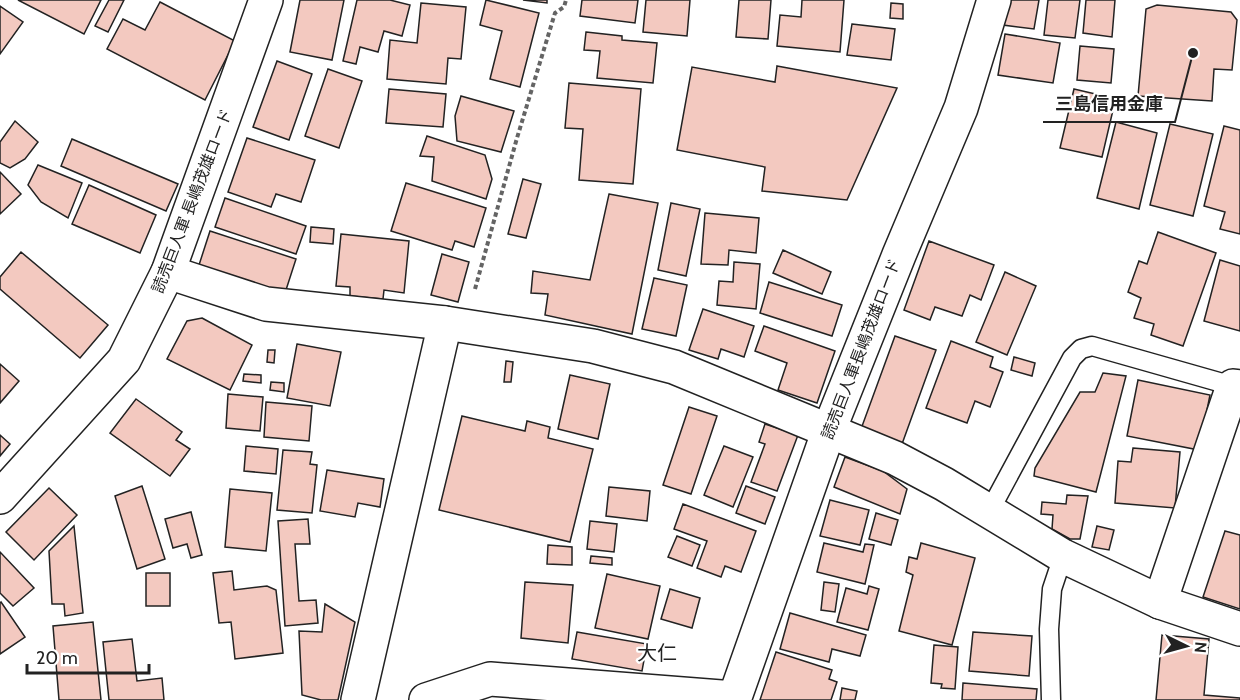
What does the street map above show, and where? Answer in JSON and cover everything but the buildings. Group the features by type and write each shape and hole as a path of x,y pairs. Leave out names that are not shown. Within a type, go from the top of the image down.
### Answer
{"street":[{"name":"読売巨人軍 長嶋茂雄ロード","path":"2,491 124,360 168,272 266,0"},
{"name":"読売巨人軍長嶋茂雄ロード","path":"734,699 829,430 898,255 961,108 994,0"},
{"path":"168,272 266,304 455,325 593,346 674,367 895,458 944,484 1063,556 1160,602 1240,629"},
{"path":"358,700 455,325"},
{"path":"1160,602 1236,387"},
{"path":"426,700 490,679 734,699"}],"lane":[{"path":"989,512 1072,358 1081,349 1092,346 1236,387"},
{"path":"1051,700 1049,629 1052,589 1063,556"}],"path":[{"path":"455,325 517,138 551,24 555,13 564,7 566,0"}],"place":[{"name":"三島信用金庫","path":"1193,53"}],"district":[{"name":"大仁","path":"657,653"}]}
